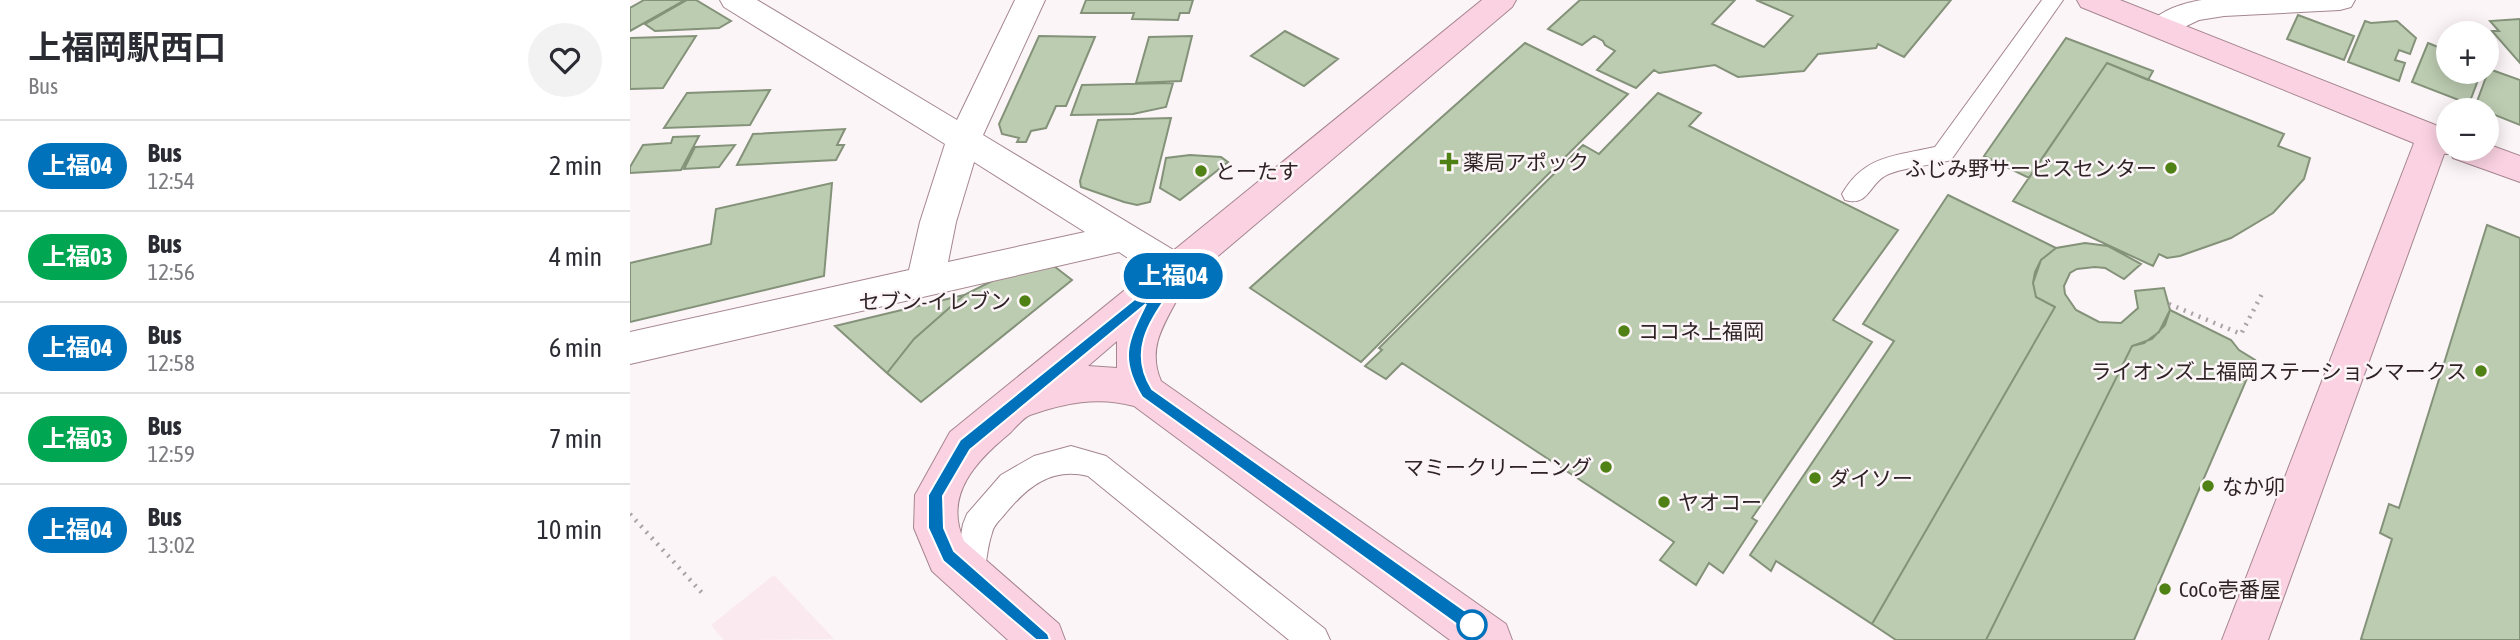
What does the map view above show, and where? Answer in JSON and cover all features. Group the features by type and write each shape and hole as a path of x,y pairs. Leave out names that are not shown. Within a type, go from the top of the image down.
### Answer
{"street":[{"path":"735,0 1177,270"},
{"path":"926,280 939,222 963,141 1030,0"},
{"path":"1042,640 948,556 936,528 936,495 965,445 1501,0"},
{"path":"2092,0 2436,138"},
{"path":"2163,27 2191,12 2224,6 2340,0"},
{"path":"2245,640 2442,161"},
{"path":"2498,161 2520,169"},
{"path":"630,348 1125,237"},
{"path":"1147,393 1136,376 1133,361 1139,334 1151,307 1177,270"},
{"path":"1013,406 1058,388 1088,383 1113,382 1147,393 1489,640"}],"lane":[{"path":"1854,194 1877,169 1943,154 2053,0"},
{"path":"969,576 978,524 1011,484 1044,465 1071,459 1096,465 1314,640"}],"path":[{"path":"2169,304 2241,334 2262,294"},
{"path":"630,514 702,594"}],"shaded area":[{"path":"774,575 834,639 724,640 711,625"}],"building":[{"path":"644,0 685,0 630,31 630,8"},
{"path":"687,0 696,0 731,21 719,28 655,31 645,24"},
{"path":"1086,0 1193,0 1189,13 1180,13 1178,20 1132,19 1134,13 1081,13"},
{"path":"1580,0 1735,0 1712,24 1764,47 1793,16 1756,0 1951,0 1904,57 1878,44 1876,48 1818,54 1804,71 1738,77 1715,65 1659,73 1654,70 1636,88 1597,70 1615,51 1603,41 1594,36 1582,45 1548,29"},
{"path":"2298,15 2354,36 2344,60 2287,39"},
{"path":"2520,19 2520,63 2499,39 2499,21 2490,21"},
{"path":"2365,21 2397,21 2416,38 2410,54 2399,50 2395,60 2405,63 2399,81 2348,62"},
{"path":"1285,31 1338,59 1304,86 1251,56"},
{"path":"696,36 663,88 630,89 630,38"},
{"path":"1039,36 1095,37 1066,106 1056,106 1046,128 1031,131 1026,142 1017,142 1019,138 1002,134 999,124"},
{"path":"1192,36 1181,81 1136,83 1149,37"},
{"path":"2066,38 2153,71 2148,80 2107,63 2029,178 1984,156"},
{"path":"1525,43 1628,94 1361,362 1250,288"},
{"path":"2428,43 2436,46 2436,84 2476,84 2471,98 2453,98 2412,82"},
{"name":"ふじみ野サービスセンター","path":"2107,63 2284,134 2278,146 2310,158 2304,179 2273,213 2231,238 2180,256 2167,258 2159,254 2153,266 2013,201"},
{"path":"2499,73 2520,80 2520,125 2499,117 2499,98 2478,98 2483,84 2499,84"},
{"path":"1173,83 1166,107 1133,114 1071,115 1082,85"},
{"path":"770,90 750,125 664,128 687,93"},
{"name":"ココネ上福岡","path":"1658,93 1701,113 1689,126 1898,230 1833,320 1872,342 1752,518 1757,521 1723,573 1709,563 1696,585 1660,560 1674,542 1635,516 1402,363 1386,379 1365,366 1382,350 1379,348 1583,145 1599,154"},
{"path":"1171,118 1150,202 1137,205 1081,187 1080,181 1098,120"},
{"path":"845,129 837,145 844,145 836,160 737,165 753,134"},
{"path":"699,136 681,170 630,173 630,167 643,145 671,143 673,137"},
{"path":"735,145 719,167 684,169 695,147"},
{"path":"1190,155 1221,157 1228,162 1180,200 1160,188 1166,158"},
{"path":"832,183 824,276 630,322 630,263 711,244 716,209"},
{"path":"1948,195 2056,248 2041,260 2033,283 2036,297 2055,307 1872,624 1776,561 1771,571 1750,555 1894,341 1863,324"},
{"name":"ライオンズ上福岡ステーションマークス","path":"2487,225 2520,238 2520,640 2364,640 2361,639 2392,539 2380,533 2389,504 2399,508"},
{"path":"2085,243 2108,246 2141,264 2124,279 2105,268 2077,269 2070,273 2064,286 2065,294 2076,310 2099,322 2121,323 2138,308 2135,291 2164,288 2170,310 2165,325 2152,339 2132,346 1986,640 1896,640 1872,624 2055,307 2036,297 2033,283 2035,272 2041,260 2056,248"},
{"path":"1050,263 1072,280 921,402 887,373 914,339 964,295 1000,277"},
{"path":"964,295 914,339 887,373 835,326"},
{"path":"2170,310 2231,340 2239,350 2255,360 2134,640 1986,640 2132,346 2144,343 2159,332"}],"bus line":[{"name":"上福04","path":"1042,640 948,556 936,528 936,495 965,445 1177,270 1151,307 1139,334 1133,361 1136,376 1147,393 1472,625"}],"place":[{"name":"薬局アポック","path":"1449,162"},
{"name":"ふじみ野サービスセンター","path":"2171,168"},
{"name":"とーたす","path":"1201,171"},
{"name":"セブン-イレブン","path":"1025,301"},
{"name":"ココネ上福岡","path":"1624,331"},
{"name":"ライオンズ上福岡ステーションマークス","path":"2481,371"},
{"name":"マミークリーニング","path":"1606,467"},
{"name":"ダイソー","path":"1815,478"},
{"name":"なか卯","path":"2208,486"},
{"name":"ヤオコー","path":"1664,502"},
{"name":"CoCo壱番屋","path":"2165,589"}]}
